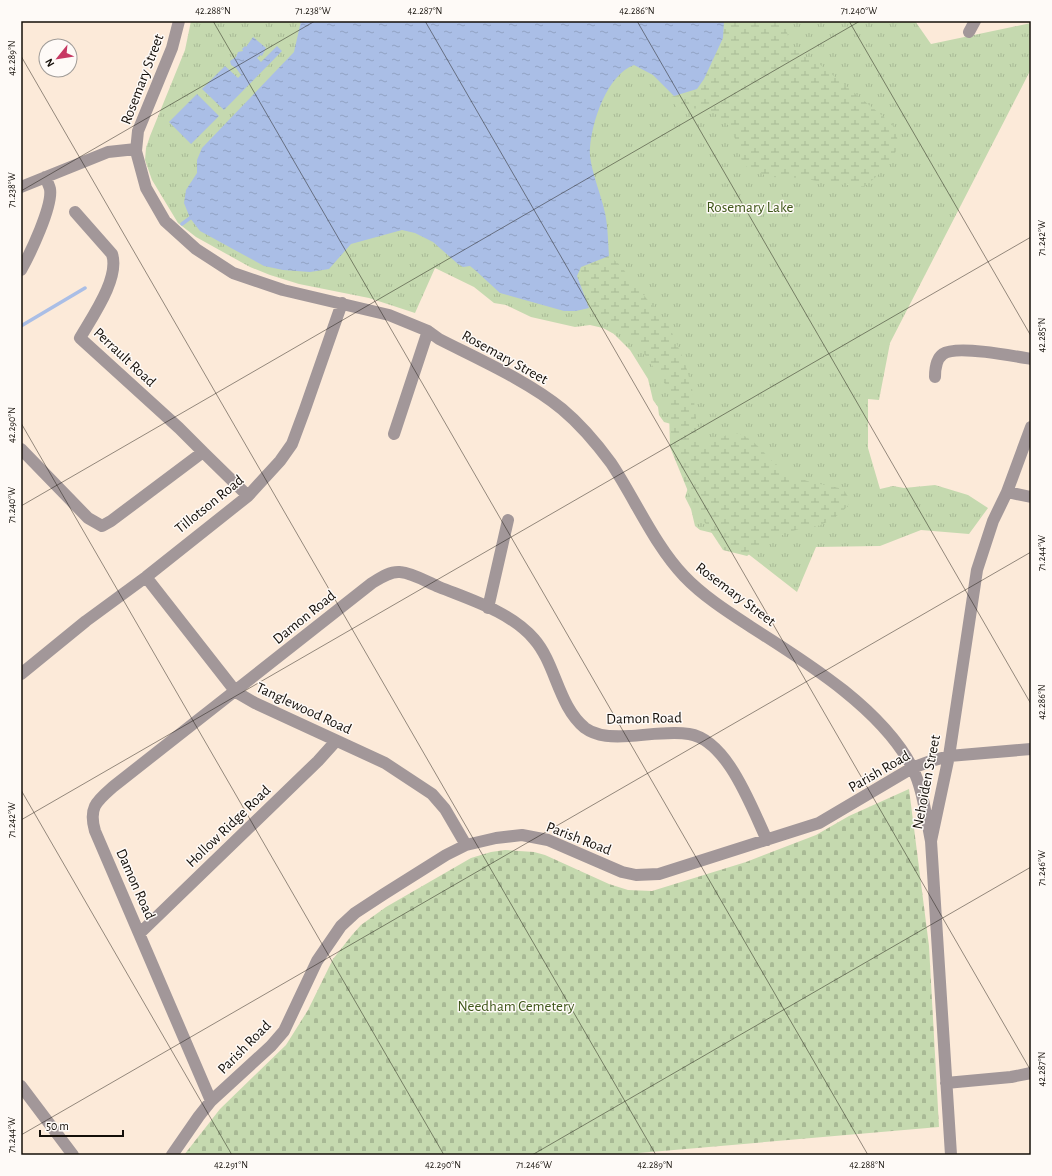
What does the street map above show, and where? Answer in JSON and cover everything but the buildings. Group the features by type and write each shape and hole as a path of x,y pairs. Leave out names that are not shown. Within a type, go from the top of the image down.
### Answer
{"street":[{"name":"Rosemary Street","path":"179,21 172,48 138,130 136,149 137,161 146,188 165,221 196,249 233,273 283,290 389,315 428,331 537,392 562,409 588,435 610,462 665,550 684,576 732,615 792,654 856,701 888,732 912,768 931,841"},
{"path":"969,32 975,21"},
{"path":"21,187 108,152 136,149"},
{"path":"21,270 38,233 49,202 50,189 45,177"},
{"name":"Perrault Road","path":"75,212 112,254 114,261 111,280 80,338 179,428 248,496"},
{"name":"Tillotson Road","path":"21,674 86,621 146,577 248,496 280,461 292,444 306,409 342,303"},
{"path":"394,434 428,331"},
{"path":"935,377 938,360 942,355 949,352 974,352 1031,359"},
{"name":"Nehoiden Street","path":"951,1155 931,841 949,756 977,570 993,521 1007,492 1031,427"},
{"path":"21,449 88,518 102,526 111,521 203,452"},
{"path":"1007,492 1031,497"},
{"path":"488,608 508,520"},
{"name":"Damon Road","path":"211,1101 95,831 92,818 94,807 114,786 236,692 372,583 388,574 400,572 418,577 512,620 534,639 573,713 584,727 592,732 605,736 685,733 699,736 710,744 729,766 741,786 767,840"},
{"name":"Tanglewood Road","path":"146,577 236,692 255,703 385,763 432,794 445,809 466,845"},
{"name":"Hollow Ridge Road","path":"140,933 336,741"},
{"name":"Parish Road","path":"172,1155 211,1101 271,1046 284,1031 317,961 341,926 356,913 384,894 446,855 466,845 496,838 522,835 548,840 622,872 636,875 659,874 767,840 827,819 912,768 949,756 1031,749"},
{"path":"946,1083 1012,1077 1031,1073"},
{"path":"21,1086 73,1155"}],"green space":[{"name":"Rosemary Lake","path":"191,21 915,21 931,44 1031,23 1031,69 890,343 879,400 868,399 868,448 880,489 893,486 904,488 935,485 968,495 988,508 969,534 921,530 880,546 816,547 797,592 725,536 700,530 695,526 691,509 685,497 688,488 671,424 664,422 659,415 658,407 653,400 648,379 630,350 614,334 603,328 590,325 575,327 531,317 506,305 494,303 474,287 435,268 415,313 369,298 299,284 270,275 250,267 196,237 178,223 152,180 145,160 146,148 150,136 185,50"},
{"path":"724,21 785,21 788,36 794,48 798,52 810,60 818,63 891,123 896,133 896,151 886,167 864,187 820,182 804,178 769,177 743,165 736,140 728,125 722,119 707,110 676,107 671,97 697,89"},
{"path":"609,256 619,264 670,328 685,363 692,388 696,416 696,432 701,440 706,444 710,444 730,433 741,434 754,443 776,466 789,474 804,480 843,489 851,501 844,510 830,520 819,525 801,528 778,537 747,556 723,550 694,506 670,447 669,410 671,401 665,384 641,349 617,326 589,308 577,276 581,267"},
{"name":"Needham Cemetery","path":"909,789 929,946 939,1127 639,1153 637,1155 184,1155 220,1109 286,1045 308,1010 333,959 361,925 386,907 471,858 491,852 505,850 534,852 545,855 609,884 628,890 652,891 746,862 816,835 849,816"}],"water":[{"path":"301,21 724,21 723,38 704,79 697,89 674,96 653,75 634,65 624,70 616,78 609,89 603,100 594,125 591,137 590,155 605,213 609,256 581,267 577,276 589,308 576,311 564,311 500,293 470,266 463,267 458,264 433,242 415,233 402,230 351,244 329,269 310,272 283,270 264,266 200,231 190,218 184,203 186,190 197,173 197,160 202,148 294,52"},
{"path":"253,37 266,48 262,56 260,55 257,58 261,62 277,46 282,51 224,110 202,89 225,66 238,78 241,75 236,68 231,65 230,61 236,57 238,52 243,51 242,49 245,46 246,47"},
{"path":"197,94 219,116 191,144 169,122"}],"waterway":[{"path":"182,224 190,218"},
{"path":"21,326 85,288"}]}
